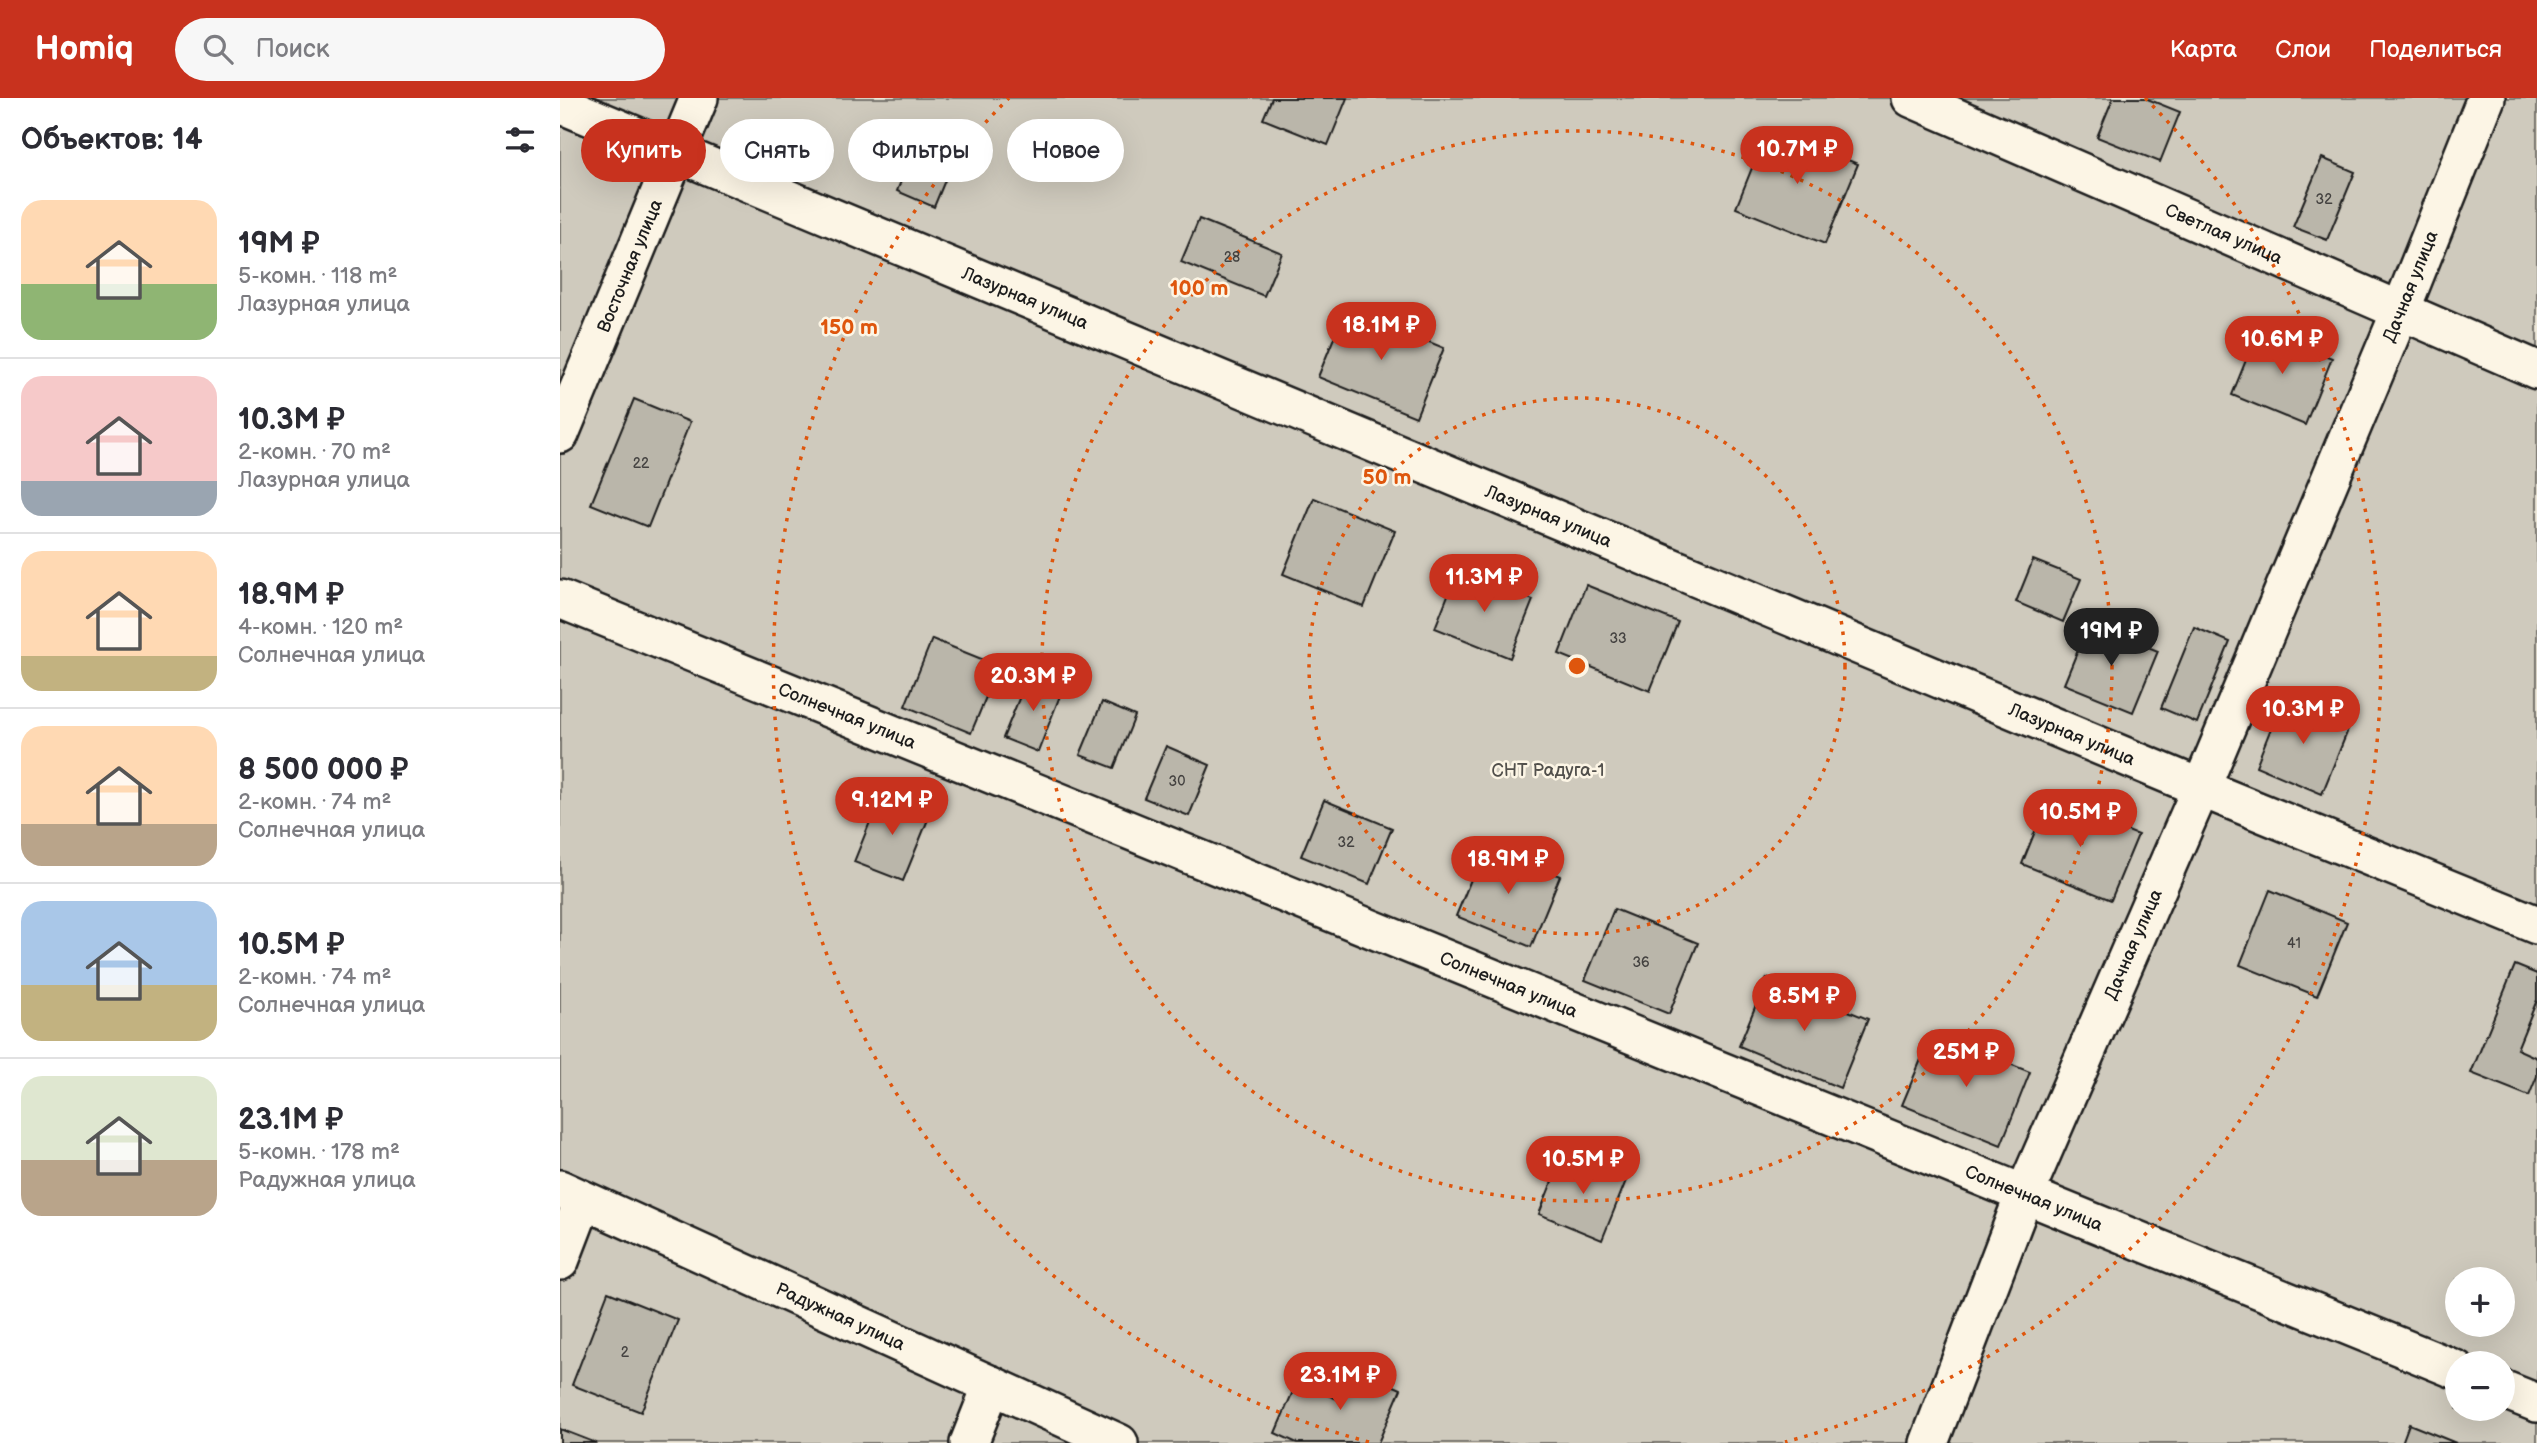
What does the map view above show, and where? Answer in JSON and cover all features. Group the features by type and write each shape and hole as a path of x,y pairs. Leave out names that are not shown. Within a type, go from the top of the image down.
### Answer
{"street":[{"name":"Восточная улица","path":"690,119 699,98"},
{"name":"Светлая улица","path":"1911,98 2537,370"},
{"name":"Дачная улица","path":"1929,1443 2024,1195 2201,788 2401,310 2486,98"},
{"name":"Лазурная улица","path":"560,104 597,119"},
{"name":"Лазурная улица","path":"706,163 2201,788 2537,925"},
{"name":"Восточная улица","path":"560,434 664,182"},
{"name":"Солнечная улица","path":"560,599 2445,1365"},
{"path":"560,1261 572,1195"},
{"name":"Радужная улица","path":"572,1195 1119,1443"},
{"path":"969,1443 992,1385"},
{"path":"2515,1394 2537,1403"}],"green space":[{"name":"СНТ Радуга-1","path":"560,98 2537,98 2537,1443 560,1443"}],"building":[{"path":"1272,98 1347,98 1328,145 1263,119"},
{"path":"2113,98 2145,98 2180,112 2160,162 2097,137"},
{"path":"1768,128 1858,164 1825,244 1736,208"},
{"path":"2322,158 2355,172 2327,240 2293,227"},
{"path":"901,182 944,182 934,207 897,191"},
{"path":"1199,219 1282,253 1264,296 1181,262"},
{"path":"1346,308 1444,348 1416,417 1318,377"},
{"path":"2259,328 2332,358 2305,425 2232,395"},
{"path":"634,399 690,422 648,527 591,504"},
{"path":"1314,498 1395,531 1364,607 1283,574"},
{"path":"2033,560 2081,579 2063,622 2016,602"},
{"path":"1458,570 1533,600 1510,658 1435,628"},
{"path":"1586,585 1678,622 1650,691 1559,654"},
{"path":"2089,623 2158,651 2133,712 2064,684"},
{"path":"2194,627 2230,642 2197,723 2161,708"},
{"path":"932,639 999,666 971,733 905,706"},
{"path":"1029,674 1063,688 1038,752 1003,738"},
{"path":"2283,698 2350,725 2322,794 2256,766"},
{"path":"1102,702 1135,716 1114,768 1080,755"},
{"path":"1166,746 1210,765 1189,816 1144,798"},
{"path":"882,792 931,812 903,881 854,862"},
{"path":"2048,799 2138,835 2111,900 2022,864"},
{"path":"1324,800 1392,828 1369,884 1301,856"},
{"path":"1485,845 1560,876 1531,947 1456,916"},
{"path":"2270,890 2347,922 2317,996 2240,965"},
{"path":"1614,909 1698,943 1669,1014 1585,980"},
{"path":"2515,965 2537,974 2537,1000 2517,1049 2537,1058 2537,1076 2529,1096 2471,1073"},
{"path":"1767,978 1868,1019 1840,1088 1739,1046"},
{"path":"1932,1033 2030,1072 2001,1145 1902,1105"},
{"path":"1564,1152 1627,1178 1602,1240 1539,1214"},
{"path":"608,1292 678,1320 641,1412 572,1385"},
{"path":"1351,1367 1401,1389 1378,1443 1297,1443 1275,1433 1297,1382 1337,1399"},
{"path":"2409,1424 2456,1443 2402,1443"},
{"path":"560,1429 596,1443 560,1443"}]}
